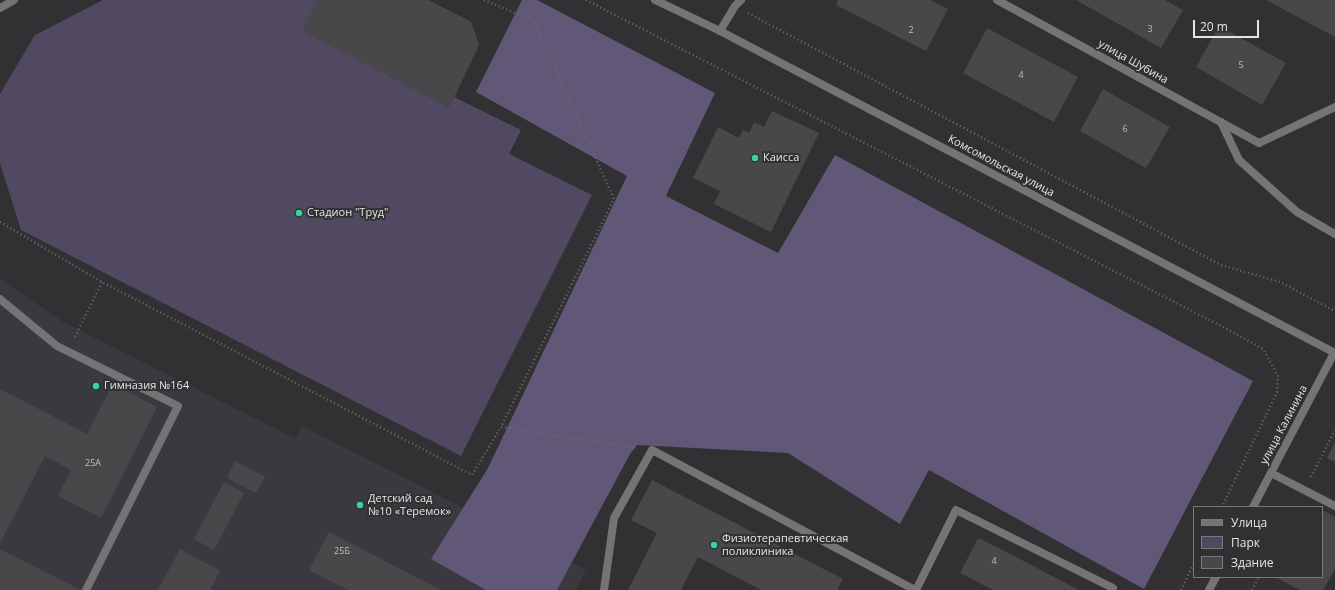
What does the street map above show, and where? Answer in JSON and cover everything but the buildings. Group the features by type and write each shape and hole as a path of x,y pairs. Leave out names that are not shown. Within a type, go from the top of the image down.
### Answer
{"street":[{"path":"0,8 14,0"},
{"name":"Комсомольская улица","path":"655,0 720,31 1335,353"},
{"path":"720,31 735,6 741,0"},
{"name":"улица Шубина","path":"997,0 1259,143 1335,107"},
{"path":"1221,122 1239,160 1297,212 1335,234"},
{"path":"0,300 57,346 178,406 86,590"},
{"name":"улица Калинина","path":"1254,506 1335,353"},
{"path":"604,590 614,518 652,450 916,590 956,510 1113,588"},
{"path":"1271,473 1335,506"},
{"path":"1209,590 1215,578"}],"path":[{"path":"0,222 102,282 472,475 501,426 614,199 534,21 484,0"},
{"path":"586,0 1225,328 1263,349 1278,376 1277,392 1222,506"},
{"path":"735,6 1221,265 1280,282 1335,311"},
{"path":"67,351 102,282"},
{"path":"501,426 652,450"},
{"path":"1304,490 1335,430"},
{"path":"1181,590 1193,565"},
{"path":"1252,590 1258,578"}],"shaded area":[{"path":"522,0 537,0 715,93 666,196 778,253 835,155 1253,381 1144,589 929,470 900,524 788,453 637,445 630,454 557,590 486,590 431,559 488,468 627,176 476,92"},
{"name":"Гимназия №164","path":"0,279 63,322 296,439 302,426 586,570 576,590 0,590"}],"green space":[{"name":"Стадион \"Труд\"","path":"103,0 428,0 471,22 479,45 454,97 521,130 509,154 592,195 461,456 21,230 0,163 0,94 35,35"}],"place":[{"name":"Каисса","path":"755,158"},
{"name":"Стадион \"Труд\"","path":"299,213"},
{"name":"Гимназия №164","path":"96,386"},
{"name":"Детский сад №10 «Теремок»","path":"360,505"},
{"name":"Физиотерапевтическая поликлиника","path":"714,545"}]}
